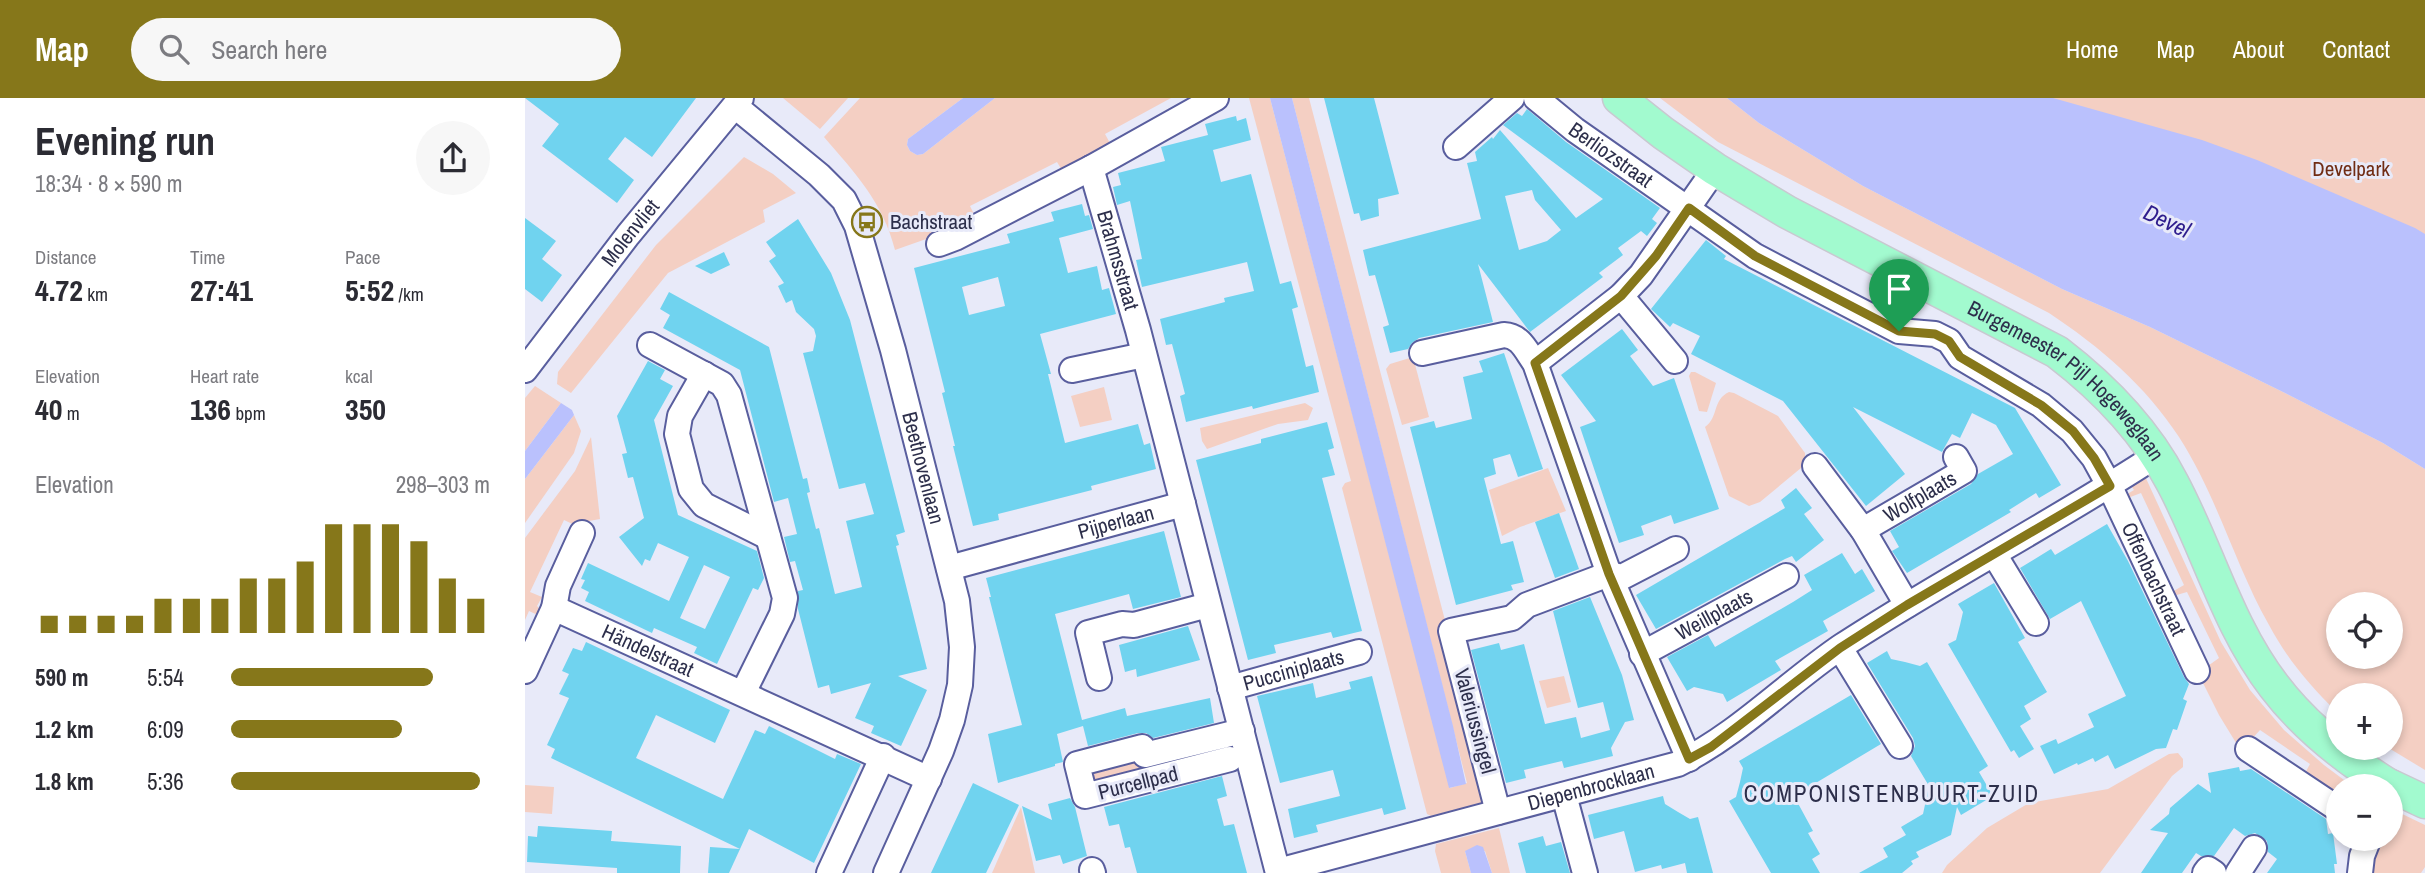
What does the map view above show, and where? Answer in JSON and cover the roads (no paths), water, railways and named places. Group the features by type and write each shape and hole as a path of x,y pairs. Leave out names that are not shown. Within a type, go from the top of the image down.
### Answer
{"main road":[{"name":"Burgemeester Pijl Hogeweglaan","path":"1619,98 1715,169 1787,212 2057,352 2086,374 2141,431 2157,455 2173,484 2234,622 2273,685 2317,734 2370,774"},
{"name":"Burgemeester Pijl Hogeweglaan","path":"2403,794 2425,802"}],"street":[{"path":"940,244 1091,168 1216,98"},
{"path":"1455,147 1512,98"},
{"name":"Berliozstraat","path":"1536,98 1575,130 1755,256 1899,331 1935,334 1949,341 1960,357 2041,405 2073,431 2094,458 2110,486"},
{"name":"Molenvliet","path":"525,370 628,235 738,102"},
{"name":"Beethovenlaan","path":"738,102 844,200 857,226 894,350 949,568 961,627 960,685 952,720 929,779 886,873"},
{"name":"Brahmsstraat","path":"1091,168 1183,504"},
{"path":"1535,363 1621,296 1656,256 1715,169"},
{"path":"1621,296 1675,360"},
{"path":"1422,353 1512,335 1519,340 1535,363 1609,574 1689,759"},
{"path":"650,345 722,384 729,395 785,598 782,614 744,693"},
{"path":"1072,370 1144,355"},
{"path":"704,374 680,416 677,435 691,489 704,505 768,537"},
{"name":"Diepenbrocklaan","path":"1278,872 1689,759 1711,747 1840,648 2157,455"},
{"name":"Wolfplaats","path":"1863,530 1965,471 1956,457"},
{"path":"1815,466 1863,530 1907,605"},
{"name":"Offenbachstraat","path":"2110,486 2197,671"},
{"name":"Pijperlaan","path":"949,568 1183,504 1278,872"},
{"path":"525,671 554,608 558,586 582,533"},
{"path":"1609,574 1622,577 1677,549"},
{"path":"1994,554 2036,623"},
{"name":"Valeriussingel","path":"1498,812 1451,631 1512,618 1527,605 1609,574"},
{"name":"Weillplaats","path":"1642,654 1786,576"},
{"path":"1099,678 1088,633 1122,624 1134,625 1208,605"},
{"name":"Händelstraat","path":"554,608 929,779"},
{"path":"1840,648 1900,746"},
{"name":"Pucciniplaats","path":"1230,688 1359,652"},
{"name":"Purcellpad","path":"1230,759 1085,796 1077,764 1142,747 1145,755 1242,731"},
{"path":"2248,749 2326,801"},
{"path":"1145,755 1151,779"},
{"path":"829,873 883,756"},
{"path":"1564,795 1585,873"},
{"path":"2238,873 2254,848"},
{"path":"2360,873 2364,851"},
{"path":"2205,873 2207,869 2214,873"}],"water":[{"path":"963,98 995,98 923,154 917,155 910,151 908,139"},
{"path":"1270,98 1292,98 1466,784 1449,788"},
{"name":"Devel","path":"1727,98 2053,98 2202,140 2257,160 2415,228 2425,234 2425,469 2383,443 2281,391 2150,327 2062,289 1863,186 1759,123"},
{"path":"561,403 572,410 574,415 525,479 525,451"},
{"path":"1477,845 1483,847 1492,873 1471,873 1465,851"}],"place":[{"name":"Bachstraat","path":"867,222"}],"district":[{"name":"COMPONISTENBUURT-ZUID","path":"1892,794"}],"park label":[{"name":"Develpark","path":"2351,169"}]}
